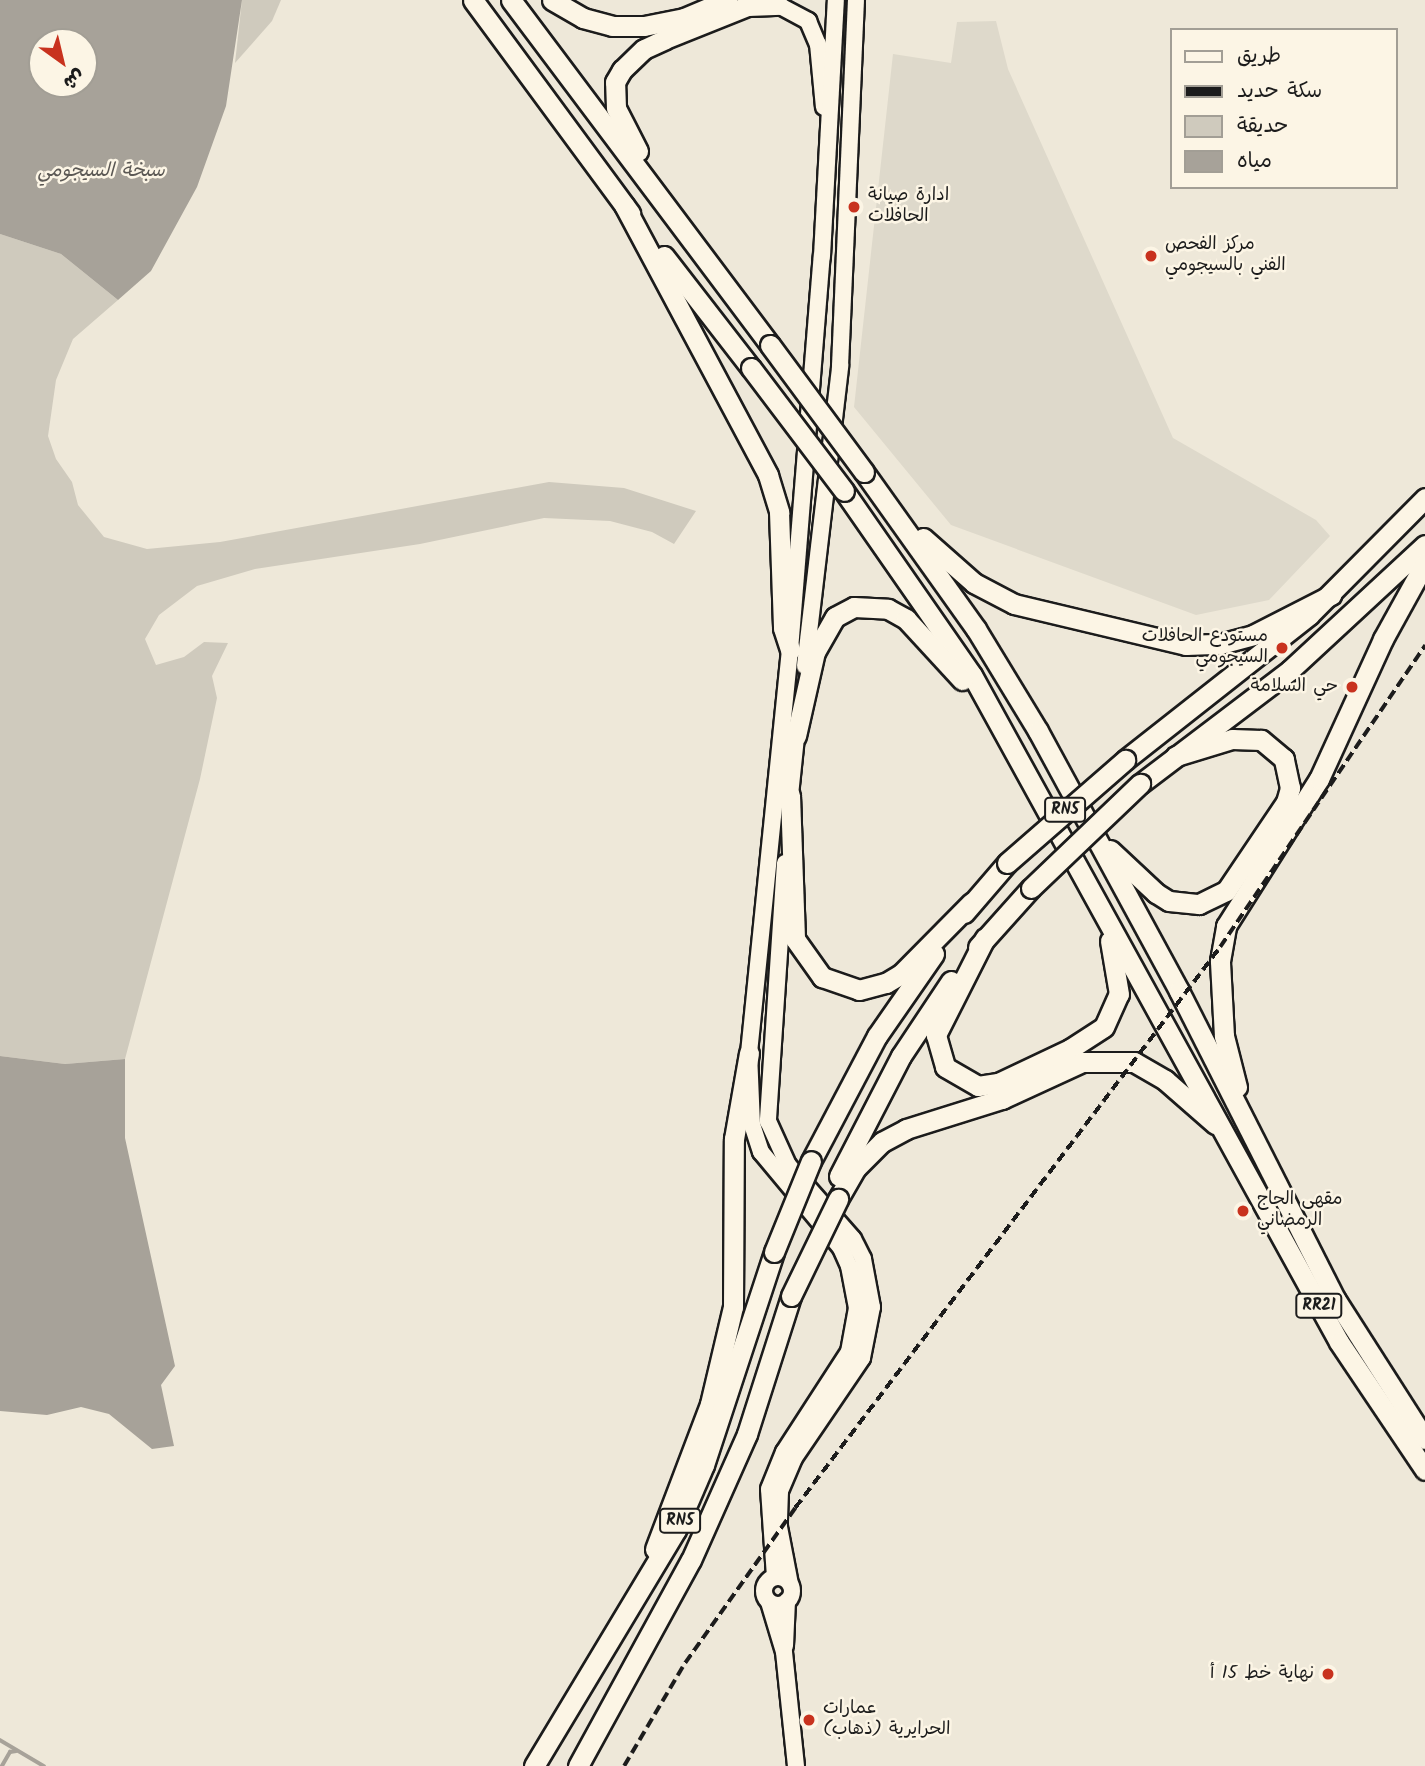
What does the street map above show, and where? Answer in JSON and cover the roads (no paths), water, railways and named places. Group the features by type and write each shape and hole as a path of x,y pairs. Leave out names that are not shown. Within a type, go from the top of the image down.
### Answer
{"highway":[{"path":"473,0 624,205 844,491 949,638 1226,1134"},
{"path":"511,0 864,472 976,629 1097,837 1246,1122"},
{"path":"552,0 583,18 612,26 644,26 734,4 762,0"},
{"path":"681,228 674,208 620,122 615,82 644,49 734,4"},
{"path":"624,205 768,475 779,512 783,628 790,650"},
{"name":"RN5","path":"534,1766 676,1530 704,1465 774,1252 811,1161 877,1036 971,903 1007,863 1125,760 1331,595 1425,498"},
{"path":"887,504 962,574 1000,598 1169,643 1203,646 1237,641 1331,595"},
{"name":"RN5","path":"578,1766 702,1537 747,1434 791,1296 834,1197 901,1056 985,938 1031,888 1140,784 1321,644 1425,545"},
{"path":"1246,1122 1224,1036 1220,961 1226,926 1319,779 1382,639 1425,563"},
{"path":"796,736 815,652 824,632 835,617 870,605 906,619 934,645 1008,740"},
{"path":"1097,837 1169,901 1199,904 1226,891 1286,802 1289,773 1274,748 1247,737 1176,756"},
{"path":"790,795 795,939 822,977 859,990 886,984 901,974 971,903"},
{"path":"985,938 936,1035 945,1067 978,1086 998,1083 1070,1049 1104,1027 1119,994 1118,972 1095,897"},
{"path":"643,1583 710,1404 733,1307 734,1139 748,1053"},
{"path":"834,1197 856,1168 883,1142 906,1129 1002,1099 1082,1062 1109,1058 1134,1062 1165,1080 1226,1134"},
{"name":"RR21","path":"1246,1122 1336,1300 1425,1439"},
{"name":"RR21","path":"1226,1134 1339,1342 1425,1470"}],"main road":[{"path":"796,1766 784,1652 787,1601 769,1489 784,1452 849,1352 857,1308 849,1266 841,1248 761,1152 752,1125 748,1053 790,650 829,147 836,0"},
{"path":"783,1581 779,1527 780,1491 794,1458 862,1358 872,1307 866,1270 853,1239 788,1165 768,1121 790,795 840,366 856,0"},
{"path":"734,4 791,9 814,30 829,147"},
{"path":"783,1581 765,1588 784,1652"},
{"path":"769,1602 787,1601"}],"water":[{"name":"سبخة السيجومي","path":"0,0 242,0 226,106 197,187 151,271 118,300 61,254 0,234"},
{"path":"0,1056 65,1064 125,1059 125,1138 175,1366 161,1385 174,1446 152,1449 109,1414 81,1407 47,1415 0,1411"}],"waterway":[{"path":"0,1740 44,1766"},
{"path":"2,1766 10,1752 16,1751"}],"railway":[{"path":"624,1766 685,1663 795,1508 1220,947 1425,645"}],"place":[{"name":"ادارة صيانة الحافلات","path":"854,207"},
{"name":"مركز الفحص الفني بالسيجومي","path":"1151,256"},
{"name":"مستودع الحافلات السيجومي","path":"1282,648"},
{"name":"حي السلامة","path":"1352,687"},
{"name":"مقهى الحاج الرمضاني","path":"1243,1211"},
{"name":"نهاية خط 15 أ","path":"1328,1674"},
{"name":"عمارات الحرايرية (ذهاب)","path":"809,1720"}]}
